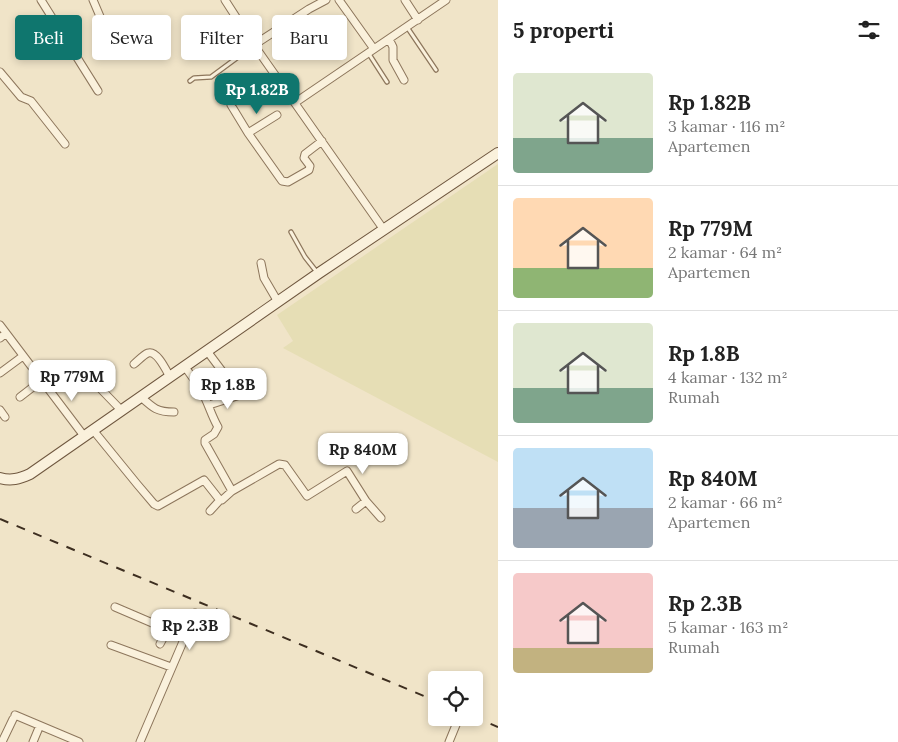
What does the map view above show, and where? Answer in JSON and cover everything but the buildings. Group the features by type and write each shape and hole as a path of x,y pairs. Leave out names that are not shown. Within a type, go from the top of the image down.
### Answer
{"main road":[{"path":"0,478 11,480 21,478 319,273 498,153"}],"street":[{"path":"41,0 98,91"},
{"path":"93,0 100,15"},
{"path":"225,0 235,15"},
{"path":"262,40 326,0"},
{"path":"339,0 371,52"},
{"path":"405,0 418,20"},
{"path":"296,102 446,0"},
{"path":"389,39 393,46 393,60 404,80"},
{"path":"262,56 384,230"},
{"path":"0,72 21,97 31,101 65,144"},
{"path":"245,94 231,105 279,179 285,182 309,170 310,166 304,158 304,154 322,141"},
{"path":"248,133 277,115"},
{"path":"260,263 264,278 278,302"},
{"path":"0,325 3,335 23,356 84,436"},
{"path":"207,351 240,395 209,406"},
{"path":"134,364 148,353 152,353 170,376"},
{"path":"0,373 23,356"},
{"path":"184,367 201,390 218,427 214,434 205,440 205,443 232,491"},
{"path":"20,398 42,380"},
{"path":"94,382 122,410"},
{"path":"141,397 160,412 174,412"},
{"path":"0,410 5,417"},
{"path":"93,430 154,504 158,506 204,480 220,500"},
{"path":"210,511 232,491 282,464 285,465 307,496 347,471 366,500 381,518"},
{"path":"356,509 366,500"},
{"path":"115,607 185,637"},
{"path":"140,742 194,617"},
{"path":"160,644 168,629"},
{"path":"111,645 171,667"},
{"path":"2,742 14,717 79,742"},
{"path":"450,742 456,726"},
{"path":"33,742 38,730"}],"lane":[{"path":"407,27 436,70"},
{"path":"371,52 387,82"},
{"path":"190,80 211,77 234,60"},
{"path":"291,232 311,266 319,273"}],"shaded area":[{"path":"498,164 498,462 283,348 293,341 277,315"}],"railway":[{"path":"0,519 428,698"},
{"path":"483,721 498,727"}]}
